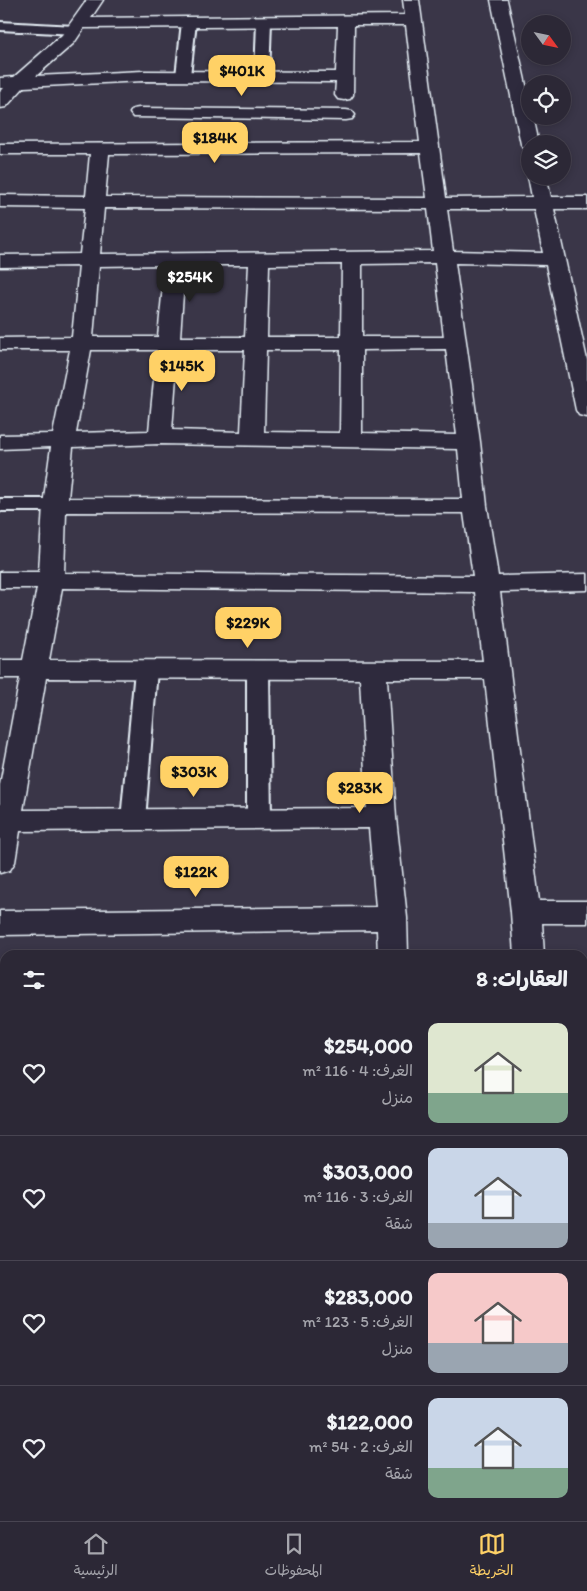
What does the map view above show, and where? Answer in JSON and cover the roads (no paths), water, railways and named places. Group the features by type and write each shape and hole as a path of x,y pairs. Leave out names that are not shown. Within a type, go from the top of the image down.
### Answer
{"street":[{"path":"0,103 19,82 77,27 95,0"},
{"path":"411,0 469,442 475,506 487,584 526,912 529,950"},
{"path":"499,0 528,135"},
{"path":"77,27 189,22 414,20"},
{"path":"346,21 343,76 346,147"},
{"path":"0,83 143,76 343,76"},
{"path":"134,148 143,76"},
{"path":"139,113 346,115"},
{"path":"0,149 430,147"},
{"path":"100,148 82,344 63,439 55,504 51,579 35,669 10,757 2,843 133,820 382,818"},
{"path":"539,185 586,401"},
{"path":"0,201 256,204 587,203"},
{"path":"0,260 259,260 444,257 555,259"},
{"path":"351,439 352,258"},
{"path":"160,437 176,259"},
{"path":"252,439 259,260"},
{"path":"0,344 352,345 455,343"},
{"path":"0,442 160,437 469,442"},
{"path":"55,504 475,506"},
{"path":"0,580 487,584 587,582"},
{"path":"0,669 496,670"},
{"path":"372,670 382,818 392,918 393,950"},
{"path":"526,912 587,912"},
{"path":"0,923 392,918"}],"lane":[{"path":"262,77 264,21"},
{"path":"183,76 189,22"},
{"path":"0,26 77,27"},
{"path":"0,505 55,504"},
{"path":"133,820 146,670"},
{"path":"258,670 260,819"}]}
